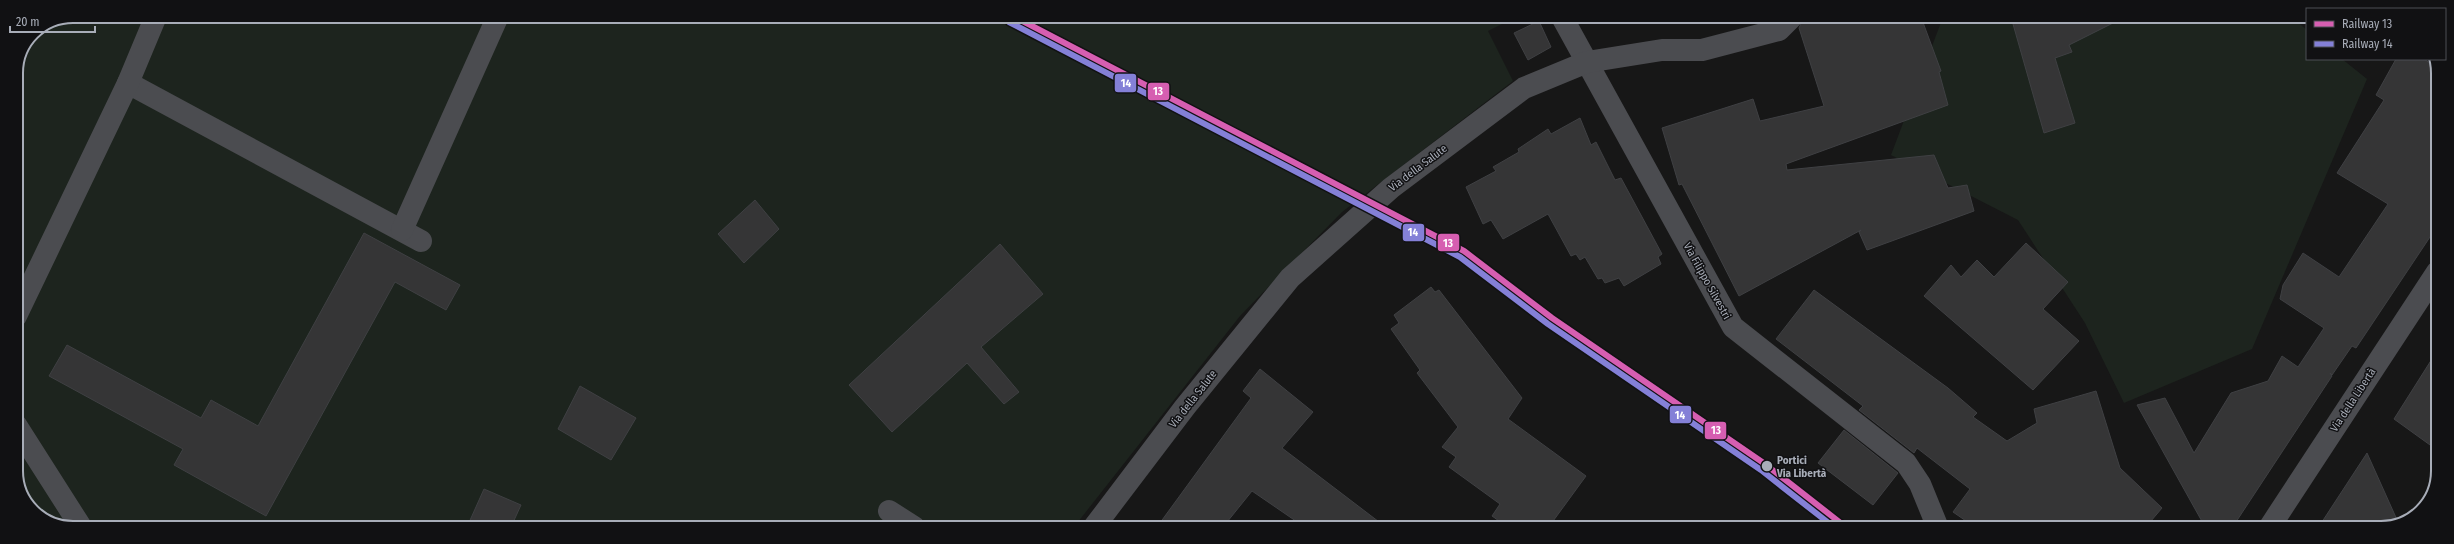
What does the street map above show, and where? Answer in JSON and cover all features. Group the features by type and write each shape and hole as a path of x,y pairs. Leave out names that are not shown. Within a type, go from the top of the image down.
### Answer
{"street":[{"path":"23,302 128,84 153,23"},
{"path":"402,230 495,23"},
{"name":"Via Filippo Silvestri","path":"1565,23 1733,327 1906,463 1920,484 1935,521"},
{"name":"Via della Salute","path":"1099,521 1185,408 1290,278 1391,188 1524,88 1587,62 1662,50 1702,50 1779,30 1786,23"},
{"path":"128,84 421,240"},
{"name":"Via della Libertà","path":"2274,521 2431,281"},
{"path":"23,437 77,521"},
{"path":"889,511 905,521"}],"shaded area":[{"path":"73,23 1504,23 1488,31 1513,81 1342,212 1240,316 1079,521 63,520 42,511 35,504 27,490 23,474 24,63 31,45 45,31 63,24"},
{"path":"1941,23 2298,23 2306,29 2306,60 2343,60 2367,79 2252,349 2124,403 2085,323 2018,220 1891,155"}],"building":[{"path":"1535,23 1540,23 1551,47 1528,60 1514,33"},
{"path":"1801,23 1923,23 1941,71 1939,72 1948,105 1786,164 1787,170 1934,155 1948,188 1967,185 1974,211 1867,250 1859,232 1861,230 1739,296 1682,184 1679,185 1662,128 1753,99 1760,121 1824,106 1799,28"},
{"path":"2013,23 2113,23 2069,45 2072,52 2055,58 2075,123 2044,133"},
{"path":"2395,60 2425,60 2430,63 2431,70 2431,236 2356,348 2352,346 2332,375 2330,373 2332,376 2237,521 2202,521 2137,405 2165,398 2194,453 2231,393 2268,381 2282,356 2298,367 2324,328 2280,299 2283,285 2303,253 2339,277 2388,204 2337,173 2384,100 2376,95"},
{"path":"1580,118 1591,145 1596,142 1615,180 1621,178 1662,254 1658,257 1661,264 1624,286 1619,278 1605,283 1602,278 1598,279 1585,257 1580,260 1576,254 1571,256 1548,214 1503,239 1491,220 1483,224 1466,187 1496,171 1493,167 1519,152 1518,149 1548,129 1551,134"},
{"path":"755,200 779,229 744,263 718,234"},
{"path":"364,233 460,285 446,310 395,282 266,516 174,465 183,449 49,376 67,345 201,418 211,400 258,426"},
{"path":"2026,243 2068,282 2043,309 2079,341 2033,390 1924,296 1951,265 1961,277 1977,260 1994,277"},
{"path":"1000,244 1043,294 981,347 1019,392 1004,404 967,363 892,432 849,385"},
{"path":"1431,287 1435,292 1439,290 1522,398 1508,419 1586,476 1553,521 1499,521 1492,516 1500,504 1449,467 1456,457 1442,447 1458,427 1417,373 1420,370 1391,329 1399,323 1394,315"},
{"path":"1814,290 1948,388 1977,413 1973,417 2007,441 2037,423 2034,409 2096,391 2120,468 2162,508 2151,521 1966,521 1953,512 1970,489 1917,448 1914,453 1859,410 1863,406 1776,339"},
{"path":"2431,360 2431,446 2394,419"},
{"path":"1260,369 1313,412 1282,448 1378,521 1296,521 1252,491 1228,521 1161,521 1251,398 1243,391"},
{"path":"580,386 636,418 611,460 558,429"},
{"path":"1844,430 1898,473 1873,505 1818,463"},
{"path":"2367,453 2396,518 2388,521 2323,521"},
{"path":"484,489 521,505 514,521 470,521"}],"rail line":[{"name":"14","path":"1011,23 1460,257 1548,324 1761,470 1826,521"},
{"name":"13","path":"1026,23 1464,251 1552,318 1765,464 1838,521"}],"place":[{"name":"Portici Via Libertà","path":"1767,466"}]}
